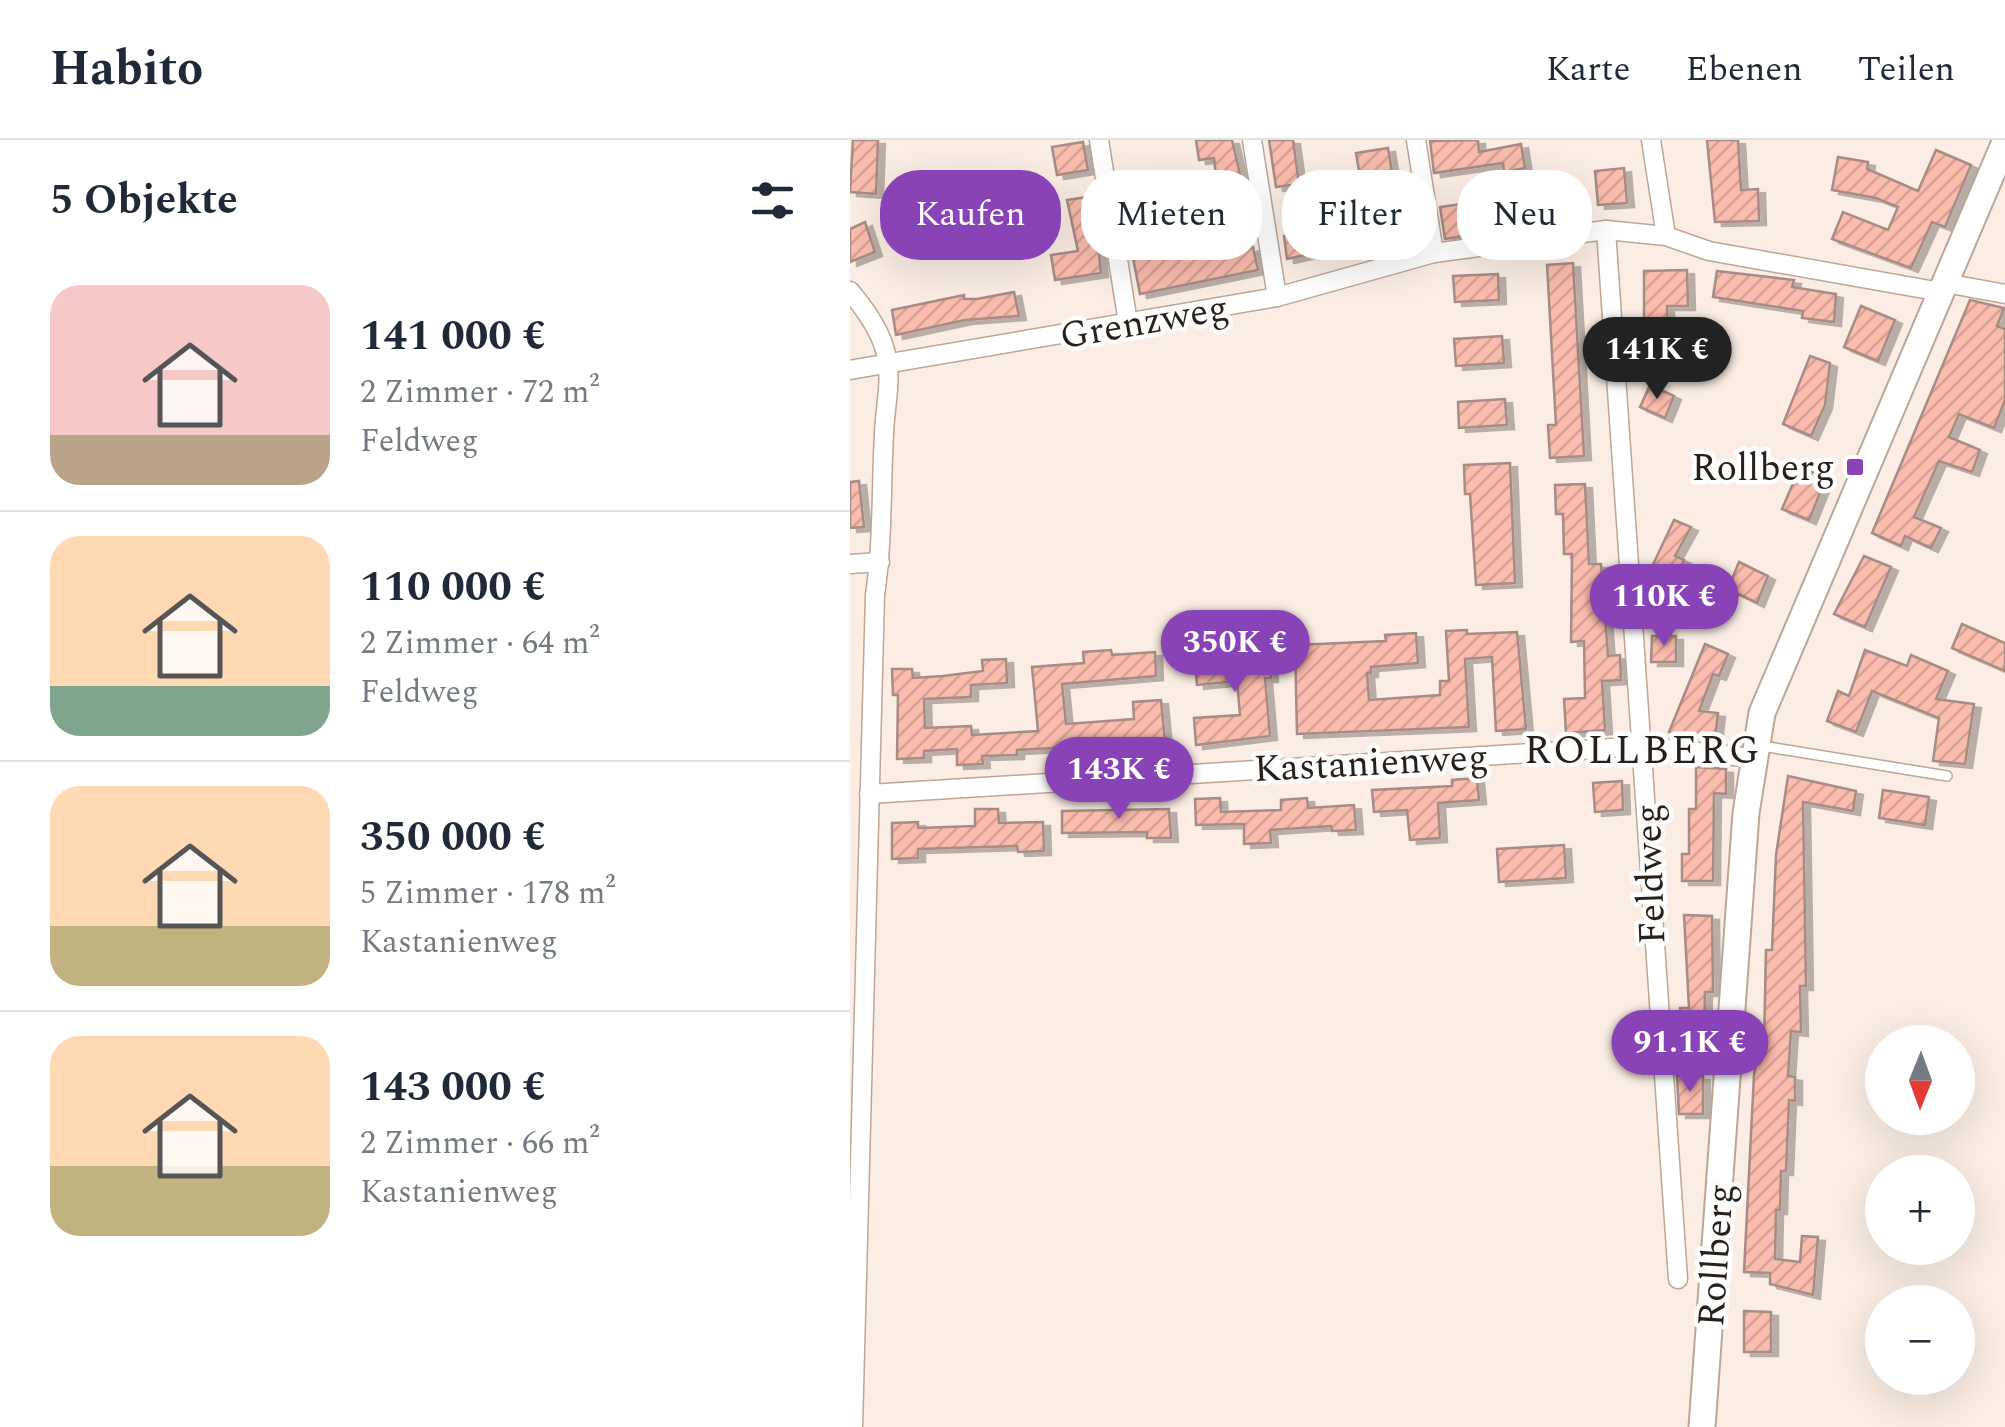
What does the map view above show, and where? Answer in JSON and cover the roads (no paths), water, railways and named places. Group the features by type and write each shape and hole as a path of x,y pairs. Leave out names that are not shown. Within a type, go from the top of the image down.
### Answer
{"main road":[{"name":"Rollberg","path":"1702,1427 1754,752 1772,689 2003,141"}],"street":[{"path":"1099,140 1128,324"},
{"path":"1252,140 1277,297"},
{"path":"1416,140 1421,170"},
{"path":"1651,140 1666,236"},
{"path":"1606,230 1666,236 1708,251 2005,294"},
{"name":"Grenzweg","path":"1437,253 1606,230"},
{"name":"Feldweg","path":"1606,230 1644,746 1653,966 1678,1279"},
{"name":"Grenzweg","path":"850,370 1277,297 1409,260"},
{"path":"850,291 876,329 891,387 884,428 880,562 875,594 853,1427"},
{"path":"850,564 880,562"},
{"name":"Kastanienweg","path":"870,794 1644,746 1754,752"}],"lane":[{"path":"1754,752 1946,776"}],"place":[{"name":"Rollberg","path":"1855,467"}],"district":[{"name":"ROLLBERG","path":"1643,749"}]}
